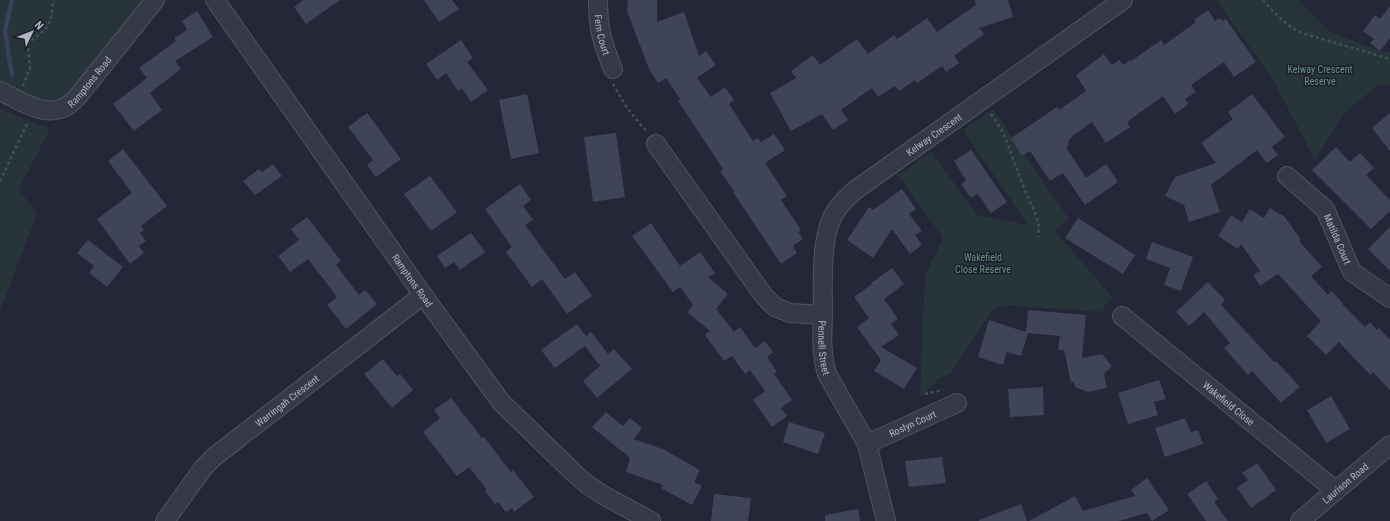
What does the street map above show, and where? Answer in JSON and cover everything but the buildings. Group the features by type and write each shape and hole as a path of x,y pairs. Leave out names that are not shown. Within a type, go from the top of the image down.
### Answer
{"street":[{"name":"Ramptons Road","path":"0,91 35,107 50,111 59,110 66,107 72,102 155,0"},
{"name":"Ramptons Road","path":"215,0 490,388 514,415 588,485 603,495 651,521"},
{"name":"Fern Court","path":"598,0 599,30 602,42 613,69"},
{"name":"Kelway Crescent","path":"822,315 824,248 833,215 841,203 854,191 1122,0"},
{"name":"Pennell Street","path":"656,144 764,296 775,307 790,313 822,315 823,362 827,374 867,444 886,521"},
{"name":"Matilda Court","path":"1287,176 1325,209 1352,272 1390,298"},
{"name":"Warringah Crescent","path":"165,521 204,467 214,457 423,295"},
{"name":"Wakefield Close","path":"1122,316 1336,491"},
{"name":"Roslyn Court","path":"867,444 957,403"},
{"name":"Laurison Road","path":"1300,521 1390,444"}],"path":[{"path":"22,88 30,68 28,45 33,38 42,33 48,26 53,0"},
{"path":"1262,0 1295,30 1390,59"},
{"path":"613,69 610,79 624,102 656,144"},
{"path":"981,100 1003,132 1036,215 1039,227 1038,237"},
{"path":"0,180 35,107"}],"green space":[{"path":"0,0 149,0 68,98 47,104 0,84"},
{"name":"Kelway Crescent Reserve","path":"1216,0 1298,0 1330,32 1380,51 1390,52 1390,85 1377,86 1343,114 1315,160 1271,76"},
{"path":"0,109 50,129 19,189 37,214 0,311"},
{"name":"Wakefield Close Reserve","path":"993,109 1069,219 1054,230 1113,298 1106,304 1102,312 1006,305 993,309 951,373 938,379 925,394 920,397 925,276 943,238 898,175 932,152 977,215 1028,225 963,130"}],"waterway":[{"path":"12,0 5,31 12,75"}]}
